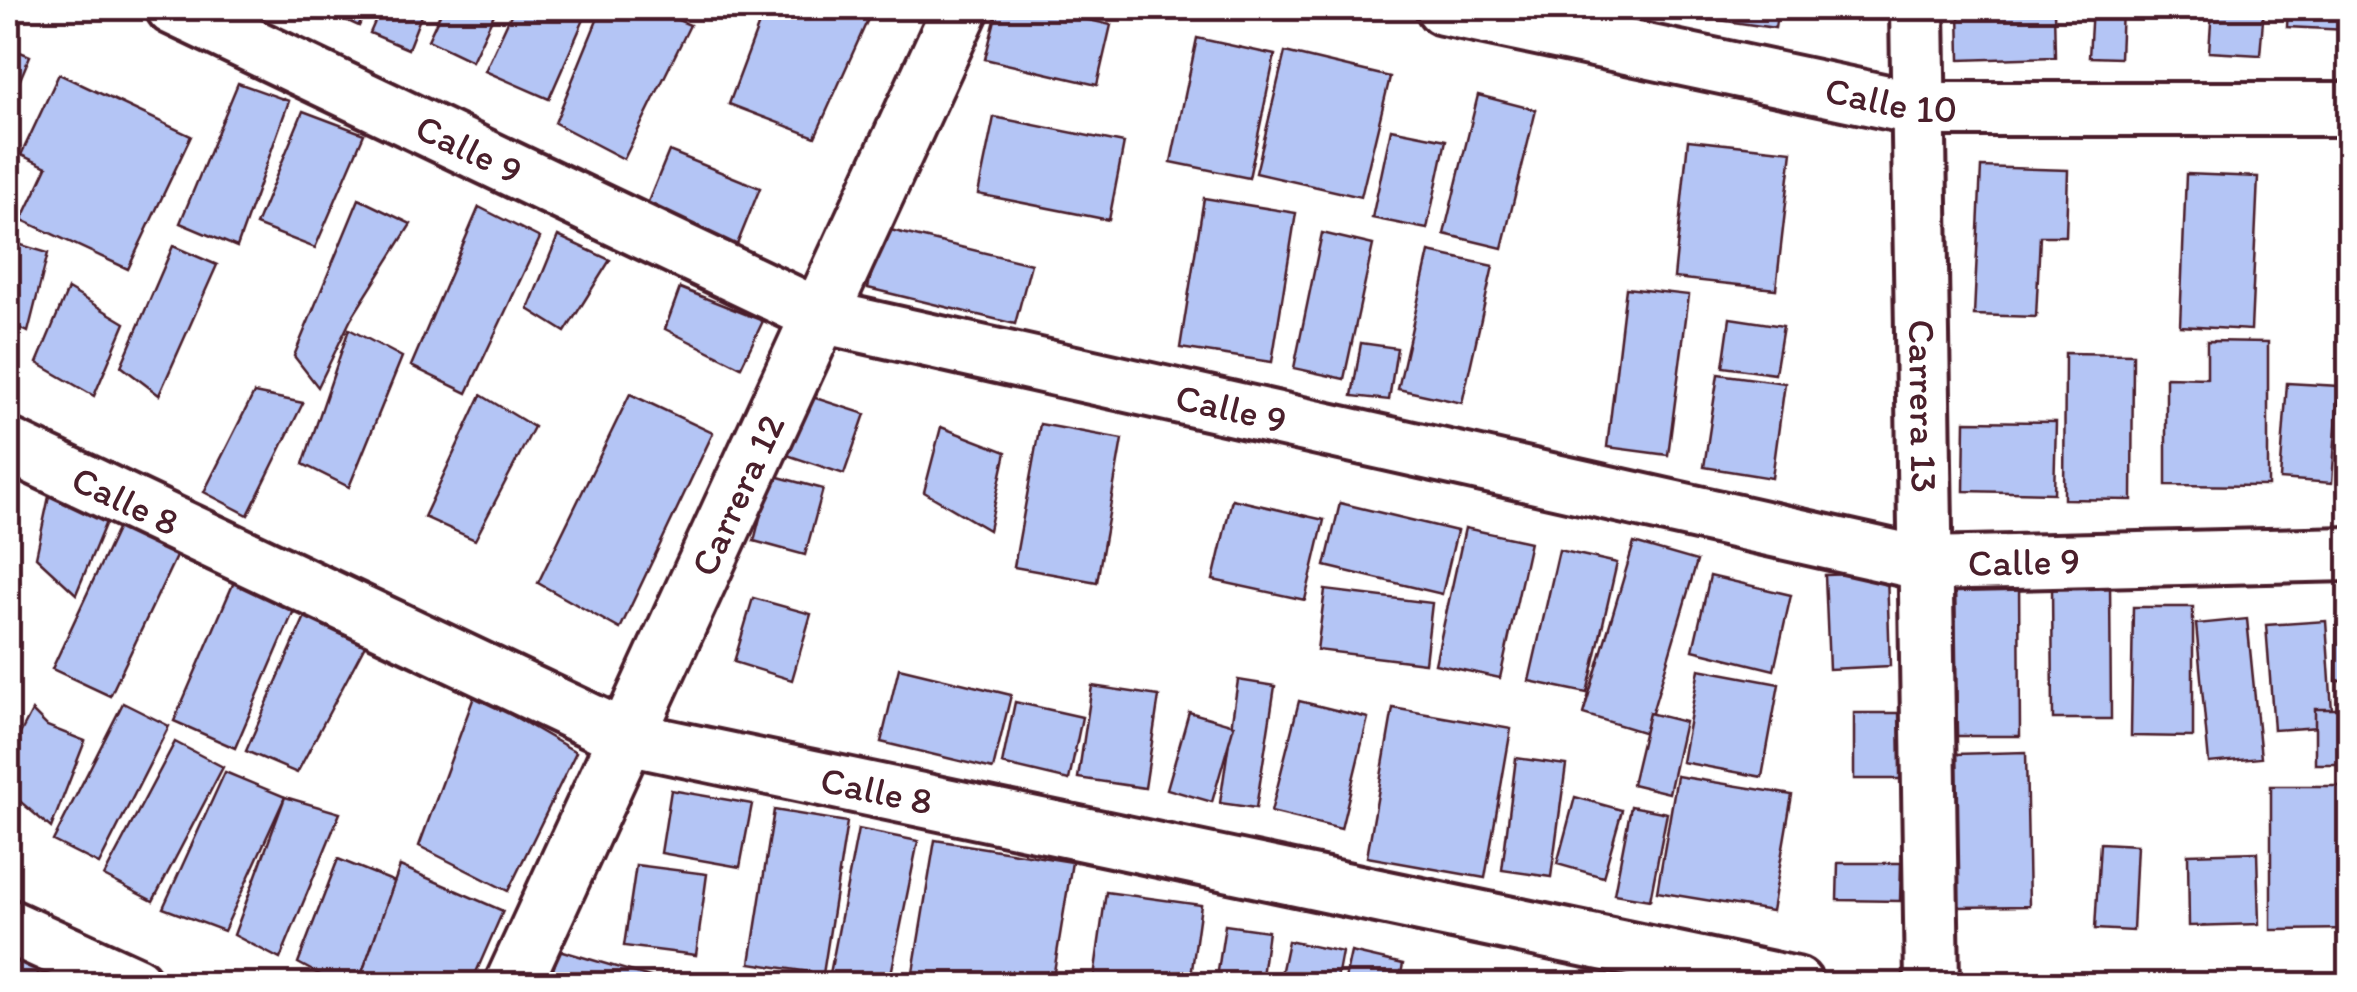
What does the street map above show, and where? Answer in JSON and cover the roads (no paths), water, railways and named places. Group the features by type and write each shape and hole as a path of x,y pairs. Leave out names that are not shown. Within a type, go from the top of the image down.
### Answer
{"street":[{"name":"Calle 9","path":"174,8 820,316 1925,564 2350,554"},
{"name":"Carrera 12","path":"513,984 961,8"},
{"name":"Calle 10","path":"1443,8 1920,109 2350,108"},
{"name":"Carrera 13","path":"1917,8 1932,984"},
{"name":"Calle 8","path":"8,445 626,738 1796,984"},
{"path":"8,926 135,984"}]}
